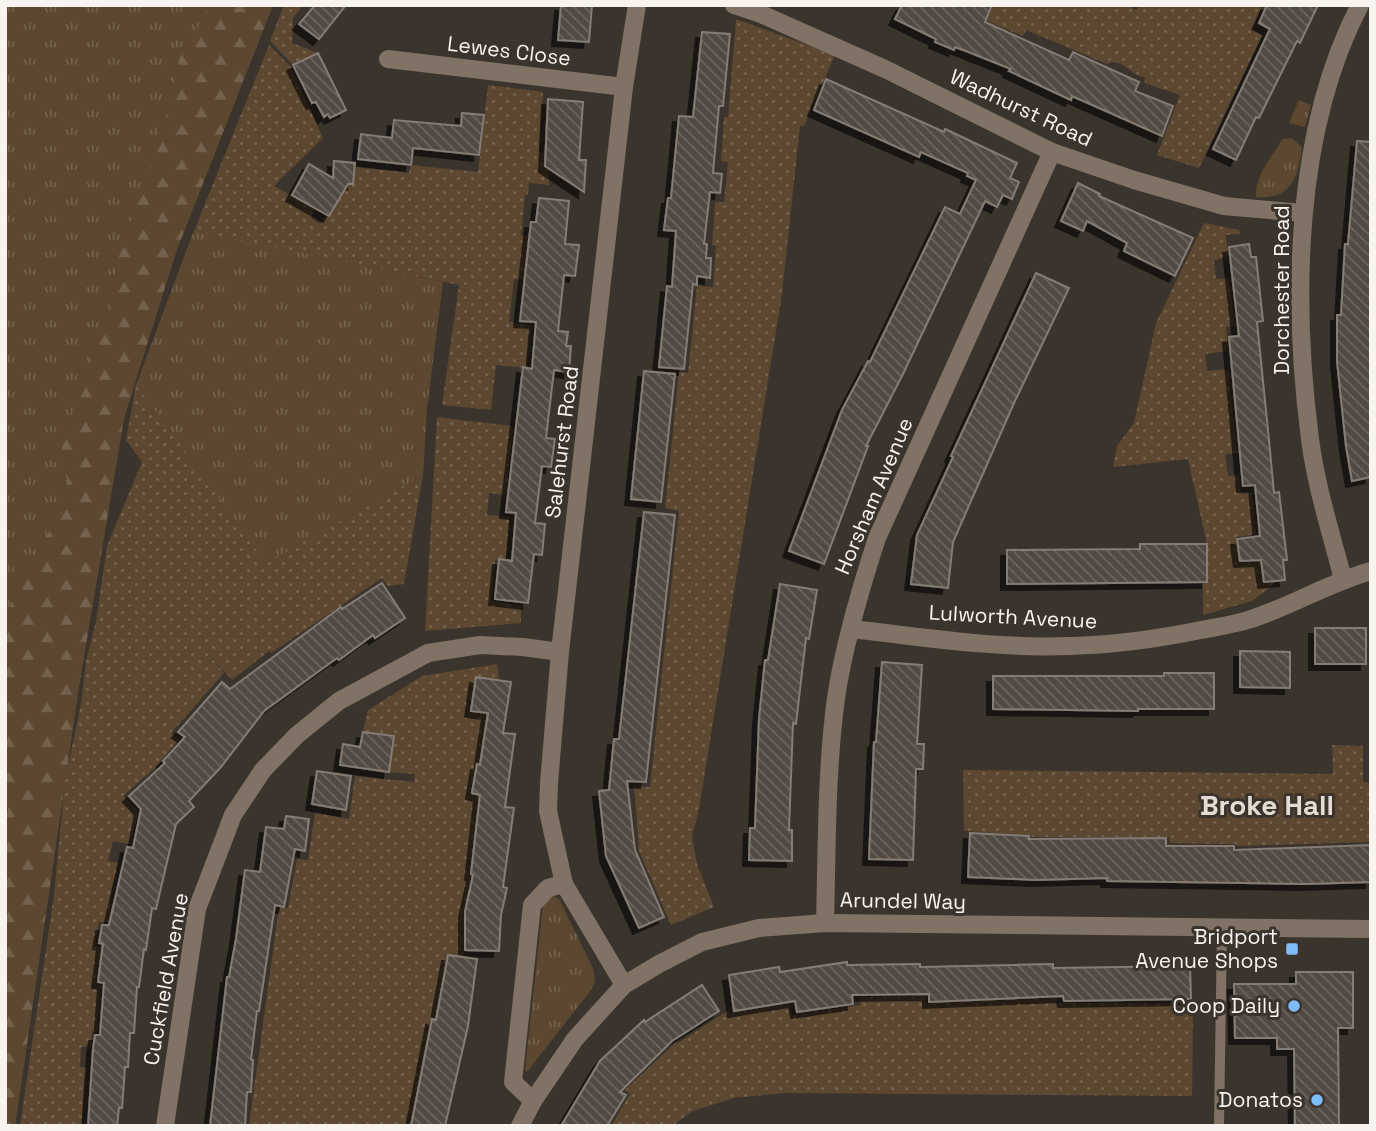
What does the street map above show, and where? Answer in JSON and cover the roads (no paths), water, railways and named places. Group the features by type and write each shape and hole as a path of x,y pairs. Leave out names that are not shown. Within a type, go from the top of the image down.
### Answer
{"street":[{"name":"Salehurst Road","path":"624,985 564,884 548,811 560,652 624,87 636,5"},
{"name":"Wadhurst Road","path":"734,5 761,14 885,69 1052,152 1134,180 1224,206 1302,213"},
{"name":"Dorchester Road","path":"1343,579 1320,493 1310,440 1302,351 1302,213 1317,125 1329,76 1360,5"},
{"name":"Lewes Close","path":"388,59 624,87"},
{"name":"Horsham Avenue","path":"825,923 829,773 836,697 860,591 877,538 1052,152"},
{"name":"Lulworth Avenue","path":"851,629 1023,645 1118,643 1246,621 1295,603 1343,579 1371,571"},
{"name":"Cuckfield Avenue","path":"165,1126 197,909 233,815 263,770 297,735 340,701 428,653 480,645 560,652"},
{"path":"533,1101 513,1082 532,905 548,888 564,884"},
{"name":"Arundel Way","path":"520,1126 533,1101 575,1039 624,985 702,942 758,928 825,923 1371,929"}],"lane":[{"path":"1219,1126 1222,927"}],"place":[{"name":"Bridport Avenue Shops","path":"1292,949"},
{"name":"Coop Daily","path":"1294,1006"},
{"name":"Donatos","path":"1317,1100"}],"district":[{"name":"Broke Hall","path":"1267,805"}]}
